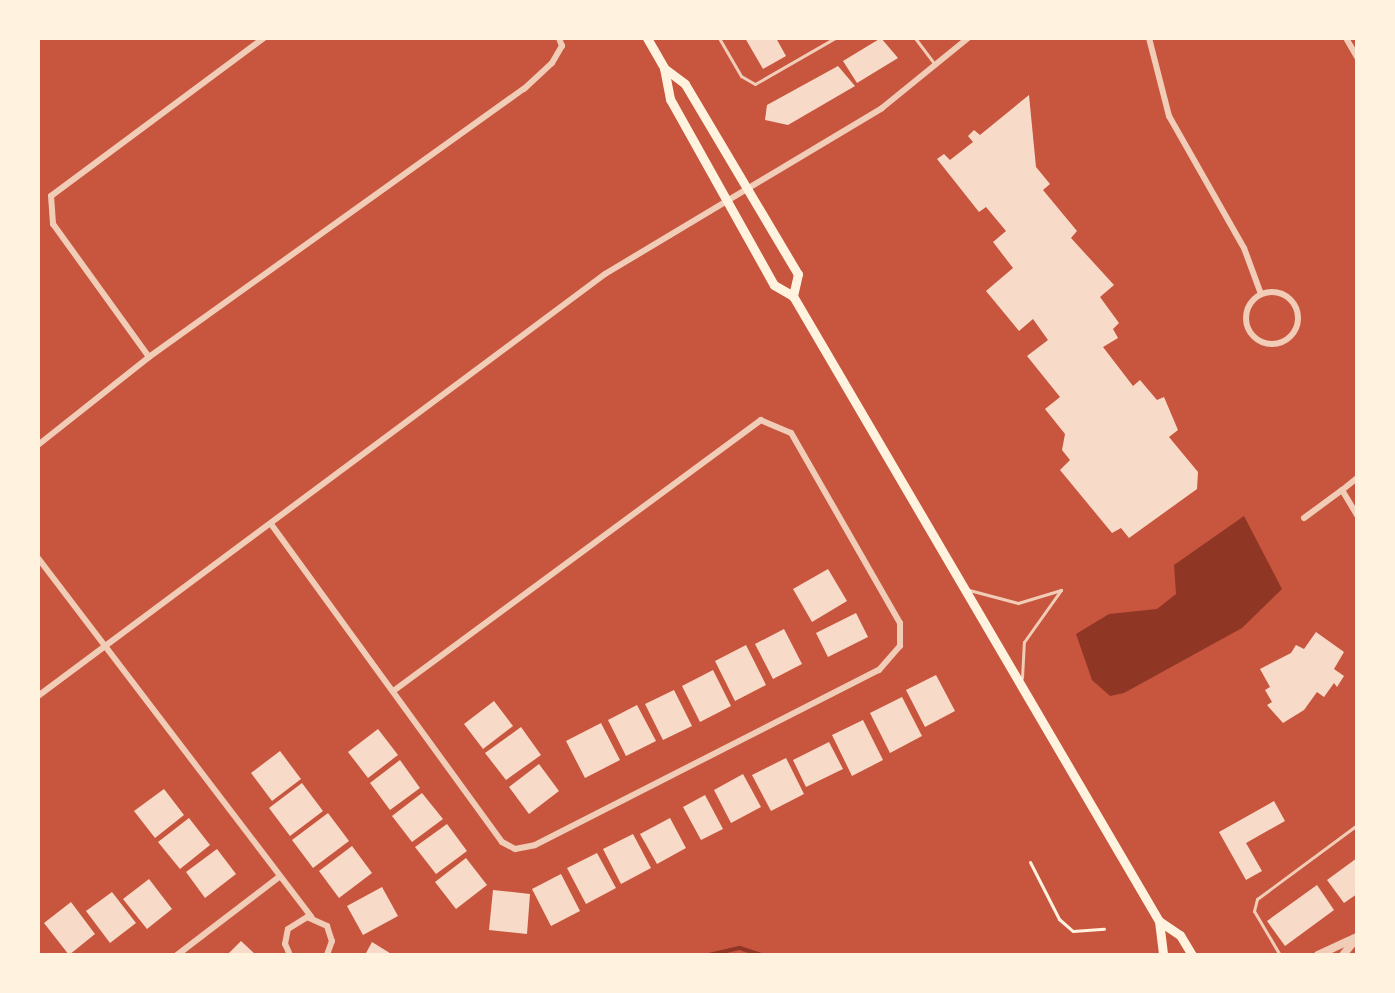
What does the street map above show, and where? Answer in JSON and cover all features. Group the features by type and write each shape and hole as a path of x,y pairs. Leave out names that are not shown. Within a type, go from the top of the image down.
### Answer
{"main road":[{"path":"647,38 664,68 670,99 774,285 793,296 1159,921 1163,955"},
{"path":"664,68 685,84 798,274 793,296"},
{"path":"1159,921 1180,935 1192,955"}],"street":[{"path":"149,357 53,224 51,196 264,38"},
{"path":"38,445 149,357 524,89 552,63 562,46 559,38"},
{"path":"38,696 605,274 725,199 882,108 968,38"},
{"path":"1149,38 1169,116 1244,248 1261,294"},
{"path":"1346,38 1357,57"},
{"path":"1281,293 1294,302 1299,318 1295,334 1278,345 1262,343 1250,334 1249,306 1261,294 1281,293"},
{"path":"271,524 502,842 515,849 535,845 879,670 900,646 900,623 791,433 761,420 393,691"},
{"path":"1304,518 1357,478"},
{"path":"1342,490 1357,515"},
{"path":"38,558 279,877 311,917 331,933 327,955"},
{"path":"177,955 279,877"},
{"path":"290,955 288,929 300,918 311,917"},
{"path":"1318,955 1357,938"},
{"path":"1343,955 1357,938"}],"lane":[{"path":"719,38 741,76 755,84 835,38"},
{"path":"915,38 935,65"},
{"path":"964,588 1018,603 1061,590 1024,642 1021,686"},
{"path":"1280,955 1254,911 1257,899 1357,825"}],"path":[{"path":"1030,862 1059,919 1073,931 1104,929"}],"shaded area":[{"path":"1244,516 1282,589 1242,628 1124,693 1110,696 1092,680 1076,634 1109,614 1157,609 1176,594 1174,565"}],"building":[{"path":"745,38 776,38 786,56 763,69"},
{"path":"881,38 898,58 857,83 843,61"},
{"path":"838,66 855,86 788,125 765,120 767,105"},
{"path":"1029,95 1036,167 1050,184 1043,190 1077,231 1071,238 1114,285 1100,297 1119,323 1113,329 1118,338 1103,347 1133,386 1140,380 1157,400 1164,397 1178,430 1169,437 1198,472 1197,489 1129,538 1121,528 1112,533 1060,470 1070,460 1062,450 1065,434 1045,409 1060,397 1027,356 1048,340 1033,319 1019,331 986,291 1013,268 993,242 1006,231 986,207 979,212 937,159 944,154 950,160 973,142 968,136 974,130 980,135"},
{"path":"828,569 847,601 812,622 793,589"},
{"path":"856,613 868,637 828,657 816,633"},
{"path":"784,629 802,664 773,679 755,644"},
{"path":"1316,632 1344,652 1334,669 1344,676 1337,687 1334,683 1324,697 1317,692 1304,710 1283,723 1267,705 1272,702 1265,690 1270,687 1260,669 1291,653 1296,645 1304,649"},
{"path":"746,645 766,685 735,701 715,661"},
{"path":"713,670 731,706 700,722 682,686"},
{"path":"936,675 955,711 925,727 906,690"},
{"path":"674,690 692,726 663,740 645,704"},
{"path":"902,697 922,736 890,753 870,713"},
{"path":"494,701 513,726 483,749 464,724"},
{"path":"637,705 656,741 626,756 608,720"},
{"path":"863,720 883,760 852,776 832,735"},
{"path":"601,723 620,760 585,778 566,741"},
{"path":"521,727 541,755 506,780 485,753"},
{"path":"378,729 398,755 368,778 348,752"},
{"path":"829,742 843,769 806,787 793,760"},
{"path":"280,751 301,779 272,801 251,773"},
{"path":"786,758 804,794 771,811 752,775"},
{"path":"400,760 420,788 390,810 370,783"},
{"path":"539,764 559,791 529,814 509,787"},
{"path":"743,774 761,807 731,823 714,790"},
{"path":"302,783 323,811 290,836 269,808"},
{"path":"164,789 184,815 155,838 134,811"},
{"path":"422,793 443,819 412,842 392,816"},
{"path":"705,795 723,829 701,840 683,807"},
{"path":"1274,801 1285,821 1246,843 1262,871 1246,880 1219,832"},
{"path":"328,813 349,841 313,868 292,840"},
{"path":"189,818 210,845 180,869 158,842"},
{"path":"670,818 686,848 657,864 640,834"},
{"path":"447,824 467,851 436,874 415,847"},
{"path":"633,834 651,868 621,884 603,849"},
{"path":"352,846 372,873 339,898 319,871"},
{"path":"217,849 236,874 205,898 186,872"},
{"path":"597,853 616,888 586,904 567,868"},
{"path":"466,858 487,885 456,909 435,882"},
{"path":"1357,858 1357,894 1344,903 1327,880"},
{"path":"561,874 580,911 551,926 532,889"},
{"path":"149,879 172,909 147,929 123,899"},
{"path":"1317,885 1334,910 1285,946 1267,921"},
{"path":"382,887 398,916 363,935 347,906"},
{"path":"493,890 530,894 527,934 489,930"},
{"path":"112,892 136,923 110,943 86,911"},
{"path":"71,902 95,934 69,955 44,923"},
{"path":"241,941 256,955 227,955"},
{"path":"372,942 393,955 365,955"}],"waterway":[{"path":"709,955 740,948 761,955"}]}
